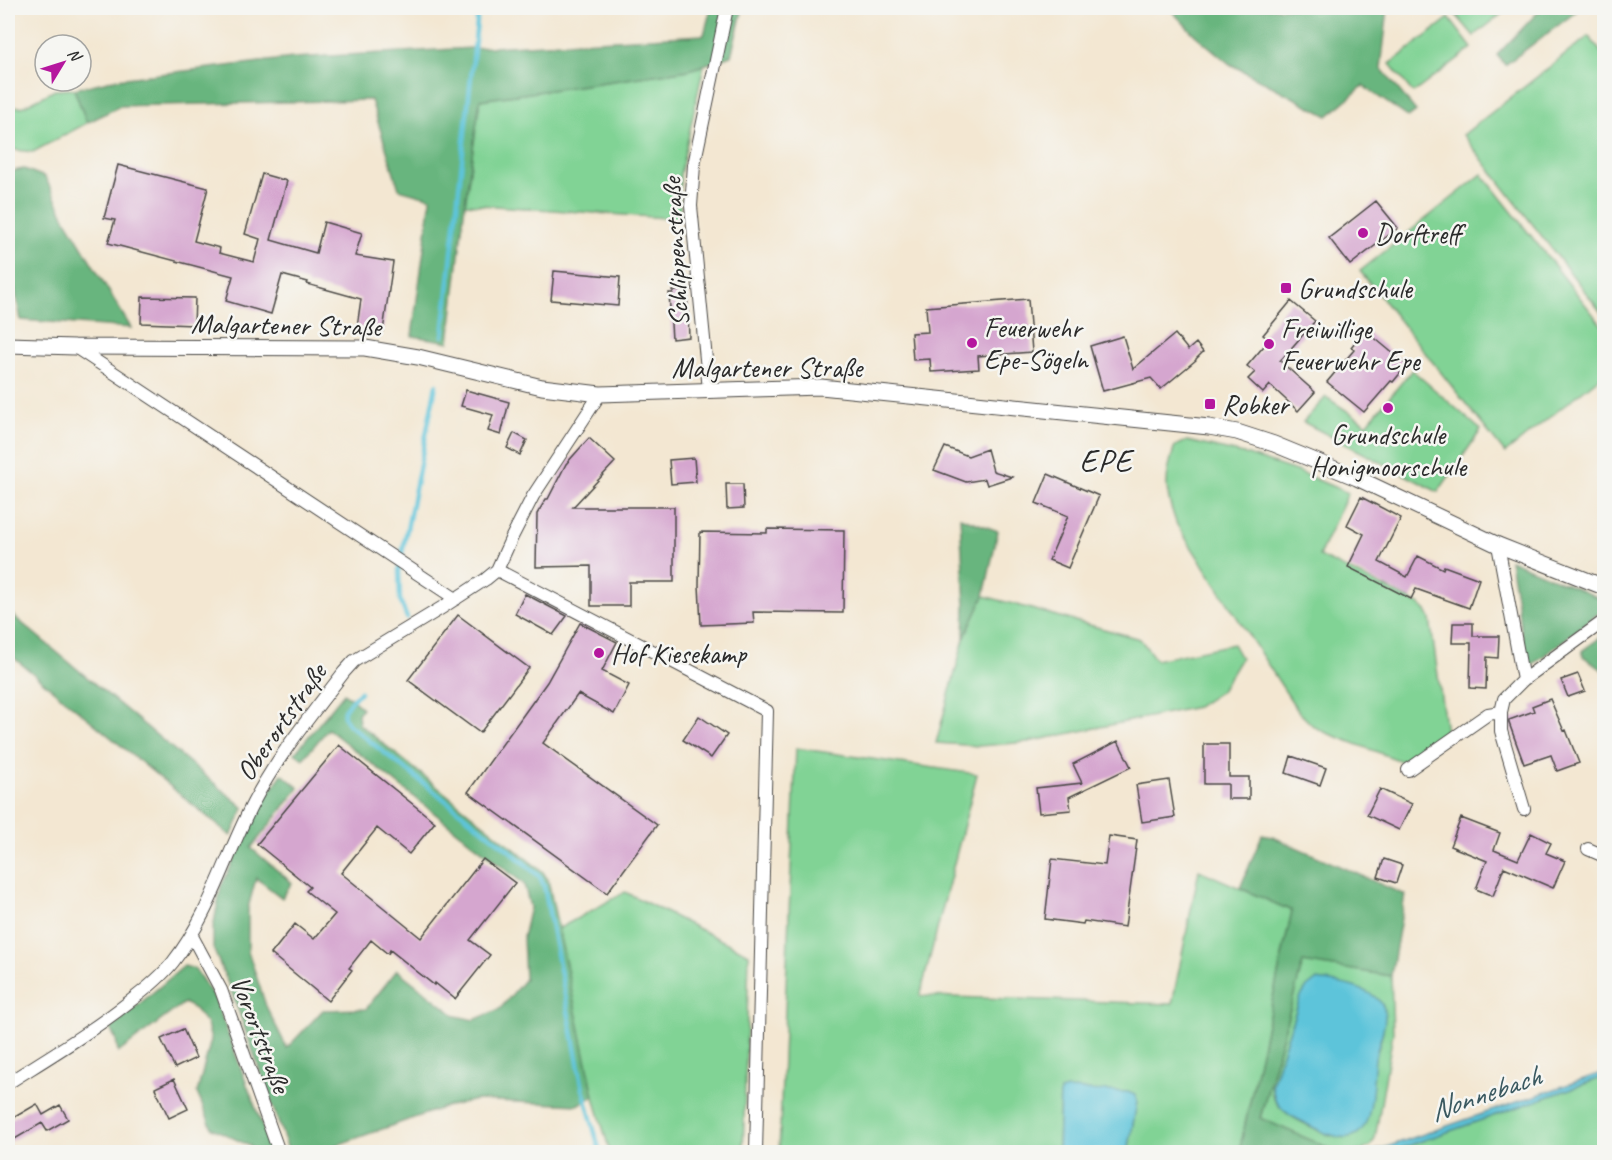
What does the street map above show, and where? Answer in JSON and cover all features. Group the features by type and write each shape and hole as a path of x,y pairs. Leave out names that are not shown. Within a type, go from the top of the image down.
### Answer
{"street":[{"name":"Schlippenstraße","path":"709,390 691,206 694,165 727,8"},
{"name":"Malgartener Straße","path":"8,345 365,348 418,357 542,387 600,394 821,387 1209,427 1237,432 1274,444 1357,478 1498,545 1605,587"},
{"path":"75,347 456,599"},
{"path":"600,394 533,496 497,570 767,711 756,1152"},
{"path":"1498,545 1523,680"},
{"name":"Oberortstraße","path":"8,1083 103,1023 152,984 172,963 192,936 252,804 269,774 354,661 456,599 497,570"},
{"path":"1524,809 1501,731 1500,712 1504,699 1523,680 1605,621"},
{"path":"1408,770 1488,714 1500,712"},
{"path":"1588,849 1605,856"},
{"name":"Vorortstraße","path":"192,936 221,990 279,1152"}],"green space":[{"path":"711,8 743,8 731,56 689,70 480,100 449,342 412,336 431,198 399,189 371,100 120,106 87,123 76,93 93,93 93,85 117,79 293,58 704,35"},
{"path":"1169,8 1388,8 1381,68 1416,111 1408,117 1363,86 1328,116 1230,64 1195,35"},
{"path":"1450,8 1509,8 1474,36"},
{"path":"1537,8 1572,8 1576,12 1505,65 1497,55 1539,11"},
{"path":"1449,18 1472,48 1413,93 1390,64"},
{"path":"1589,36 1604,56 1604,316 1463,135"},
{"path":"704,65 680,175 680,219 465,204 480,100 689,70"},
{"path":"49,93 76,93 87,123 33,152 8,149 8,107 22,107"},
{"path":"24,169 45,177 66,220 131,328 21,320 8,256 8,176 13,171"},
{"path":"1482,174 1604,328 1604,374 1505,453 1360,271"},
{"path":"1412,370 1481,430 1438,492 1303,422 1326,397 1367,424"},
{"path":"1187,441 1248,455 1299,472 1348,493 1319,556 1419,604 1426,611 1430,619 1446,732 1444,737 1412,759 1401,761 1324,732 1313,726 1298,711 1177,525 1170,504 1167,477 1175,446"},
{"path":"960,517 998,531 984,596 964,639 965,606"},
{"path":"1510,560 1604,600 1604,609 1529,667 1527,666"},
{"path":"984,596 1140,639 1156,660 1233,644 1241,658 1221,691 1197,707 1028,742 979,746 936,743 964,639"},
{"path":"8,614 11,614 244,808 231,836 8,653"},
{"path":"1604,635 1604,671 1583,656 1583,650"},
{"path":"344,693 362,708 358,714 359,724 543,872 548,880 594,1096 578,1105 476,1100 445,1107 317,1152 289,1152 232,993 213,948 213,928 221,886 266,797 282,774 299,788 251,848 292,883 282,898 256,878 248,908 248,951 266,1006 287,1048 323,1010 366,1009 397,970 456,1016 474,1020 500,1009 525,979 523,937 530,907 524,884 328,729 303,759 295,753"},
{"path":"796,748 977,774 920,996 1172,1004 1199,870 1292,911 1239,1152 1128,1152 1137,1102 1060,1091 1058,1152 779,1152"},
{"path":"1262,835 1273,837 1405,895 1391,976 1303,962 1260,1118 1338,1152 1239,1152 1292,911 1240,888"},
{"path":"625,892 749,954 743,1152 610,1152 595,1101 558,929"},
{"path":"1303,962 1391,976 1393,1033 1375,1139 1370,1147 1356,1152 1338,1152 1260,1119","holes":["1300,998 1383,1006 1384,1026 1375,1059 1331,1136 1297,1120 1281,1108 1272,1094 1272,1084"]},
{"path":"184,966 195,969 215,999 272,1152 252,1152 250,1146 212,1128 197,1093 211,1040 207,1024 195,1009 184,1003 118,1053 116,1039 110,1029"},
{"path":"1604,1077 1604,1152 1390,1152"}],"water":[{"path":"1316,980 1343,984 1371,994 1383,1006 1385,1012 1375,1060 1369,1114 1360,1131 1353,1136 1340,1137 1326,1133 1289,1115 1280,1107 1273,1091 1272,1084 1300,998 1307,987"},
{"path":"1604,1072 1604,1077 1390,1152 1372,1152"},
{"path":"1067,1089 1128,1092 1135,1095 1137,1102 1128,1152 1058,1152 1060,1091"}],"building":[{"path":"118,165 208,188 194,241 220,248 219,253 254,262 260,239 245,234 262,174 287,181 271,240 316,253 324,222 362,233 355,256 393,262 383,331 357,327 361,299 307,284 308,282 282,275 271,314 226,301 233,276 108,243 115,220 104,218"},
{"name":"Dorftreff","path":"1376,201 1398,228 1350,265 1329,238"},
{"path":"554,271 620,277 618,306 551,300"},
{"path":"687,291 689,337 672,339 669,293"},
{"path":"142,297 195,298 194,325 141,323"},
{"name":"Feuerwehr Epe-Sögeln","path":"1028,299 1032,352 978,356 979,369 931,372 930,359 913,360 911,333 928,332 926,307"},
{"path":"1291,301 1315,321 1280,361 1315,392 1298,411 1270,385 1263,393 1248,379 1255,372 1247,366 1269,340 1263,335"},
{"name":"Grundschule Honigmoorschule","path":"1365,330 1407,365 1364,412 1327,382 1354,350 1351,347"},
{"path":"1175,334 1188,350 1196,343 1203,352 1161,389 1151,378 1103,391 1090,346 1123,336 1133,369"},
{"path":"466,390 509,402 501,435 488,431 493,415 461,406"},
{"path":"514,433 527,440 520,455 507,448"},
{"path":"589,438 615,462 573,507 674,507 674,582 629,582 629,606 591,606 591,566 536,567 537,514 548,499 566,464"},
{"path":"945,447 968,456 987,449 993,471 1012,477 987,485 985,479 966,482 934,470"},
{"path":"694,458 696,482 671,484 669,460"},
{"path":"1048,474 1099,496 1068,568 1049,560 1068,516 1036,503"},
{"path":"726,484 743,484 744,508 727,509"},
{"path":"1361,497 1401,518 1379,562 1407,577 1418,556 1443,569 1444,566 1479,579 1469,608 1416,589 1411,599 1348,567 1364,534 1347,525"},
{"path":"767,529 844,530 843,613 753,612 754,623 701,625 700,532 767,533"},
{"path":"525,594 567,616 553,635 515,614"},
{"path":"458,615 529,668 480,733 408,680"},
{"path":"580,623 617,642 602,671 629,685 614,714 578,694 543,743 657,825 607,893 468,792 547,682"},
{"path":"1453,623 1473,623 1473,636 1499,636 1498,658 1487,657 1486,689 1470,688 1471,643 1452,643"},
{"path":"1578,674 1585,691 1568,697 1561,680"},
{"path":"1550,699 1579,763 1557,771 1551,755 1524,764 1509,723 1509,720 1534,711 1532,706"},
{"path":"699,716 727,735 711,758 683,740"},
{"path":"1118,741 1131,767 1069,797 1071,810 1039,813 1036,788 1082,783 1073,764"},
{"path":"1204,744 1229,744 1229,777 1249,777 1249,799 1228,799 1228,784 1204,784"},
{"path":"339,745 435,822 409,854 377,828 341,873 421,938 483,859 515,883 470,940 490,955 455,999 390,950 388,954 371,940 349,968 352,970 328,1001 271,954 295,924 314,939 335,914 306,891 310,887 257,844"},
{"path":"1291,756 1326,768 1320,785 1286,773"},
{"path":"1169,780 1175,817 1142,822 1136,785"},
{"path":"1380,789 1412,804 1399,830 1367,815"},
{"path":"1461,818 1500,833 1494,850 1518,860 1531,833 1551,843 1546,853 1565,861 1553,888 1504,867 1493,896 1476,889 1487,861 1450,846"},
{"path":"1109,836 1137,840 1125,927 1084,921 1083,924 1045,919 1052,859 1105,865"},
{"path":"1384,859 1402,865 1396,883 1378,877"},
{"path":"183,1029 196,1058 175,1068 161,1039"},
{"path":"174,1079 188,1109 169,1118 155,1088"},
{"path":"37,1104 43,1115 60,1105 68,1119 47,1131 42,1123 8,1143 8,1121"}],"waterway":[{"path":"443,336 477,8"},
{"path":"407,618 400,600 399,569 436,385"},
{"path":"360,692 344,711 345,720 349,725 540,877 544,886 583,1089 600,1152"}],"place":[{"name":"Dorftreff","path":"1363,233"},
{"name":"Grundschule","path":"1286,288"},
{"name":"Feuerwehr Epe-Sögeln","path":"972,343"},
{"name":"Freiwillige Feuerwehr Epe","path":"1269,344"},
{"name":"Robker","path":"1210,404"},
{"name":"Grundschule Honigmoorschule","path":"1388,408"},
{"name":"Hof Kiesekamp","path":"599,653"}],"district":[{"name":"EPE","path":"1106,460"}],"water label":[{"name":"Nonnebach","path":"1485,1093"}]}
